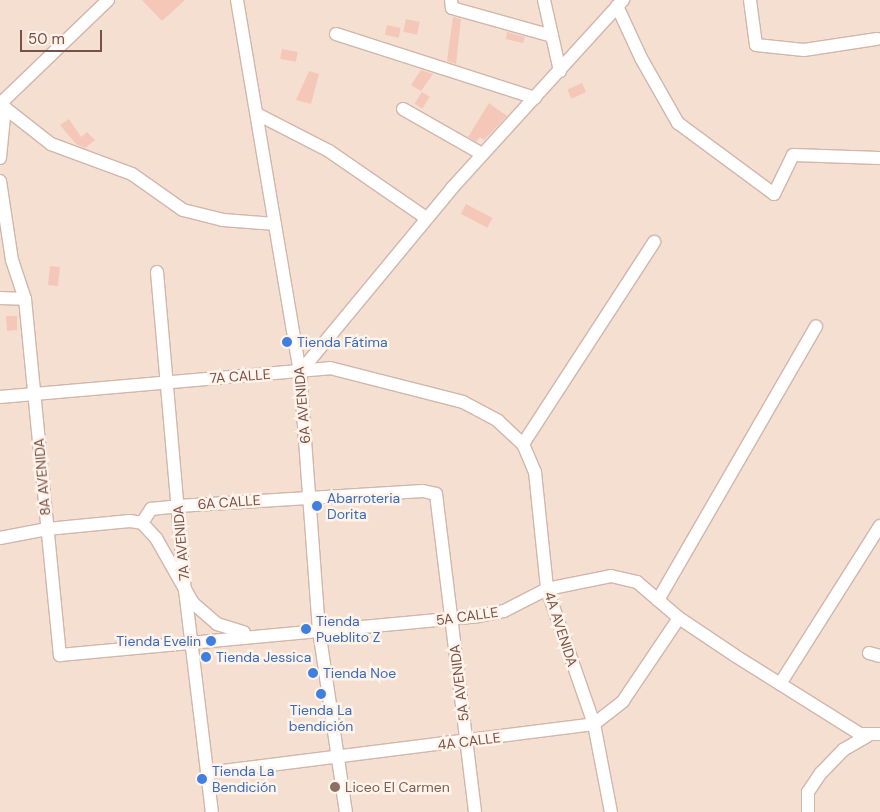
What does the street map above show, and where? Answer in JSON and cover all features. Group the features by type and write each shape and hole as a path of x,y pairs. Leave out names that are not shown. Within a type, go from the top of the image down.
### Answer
{"street":[{"path":"0,158 2,105 108,0"},
{"name":"6A AVENIDA","path":"237,0 300,372 319,630 346,812"},
{"path":"451,0 452,8 552,36"},
{"path":"544,0 560,71"},
{"path":"750,0 756,45 804,50 877,39"},
{"path":"300,372 426,218 620,3 641,58 678,123 774,194 793,155 880,158"},
{"path":"336,34 535,98"},
{"path":"2,105 46,141 132,174 183,210 223,220 275,224"},
{"path":"404,109 482,154"},
{"path":"257,114 329,151 426,218"},
{"name":"8A AVENIDA","path":"0,181 12,260 25,299 60,655"},
{"path":"522,444 654,242"},
{"name":"7A AVENIDA","path":"157,272 165,382 185,590 212,812"},
{"path":"0,298 25,299"},
{"path":"658,600 816,326"},
{"name":"7A CALLE","path":"0,396 330,368 463,402 498,421 522,444"},
{"name":"4A AVENIDA","path":"522,444 535,472 548,589 594,724 611,812"},
{"name":"6A CALLE","path":"142,523 151,509 178,506 423,491 436,494"},
{"name":"5A AVENIDA","path":"436,494 475,812"},
{"path":"0,538 47,530 130,521 142,523 156,538 185,590 204,615 232,631 279,634"},
{"path":"780,684 880,526"},
{"name":"5A CALLE","path":"60,655 319,630 452,620 504,611 548,589 611,576 637,582 679,618 780,684 866,736"},
{"path":"594,724 623,701 679,618"},
{"name":"4A CALLE","path":"207,773 594,724"},
{"path":"808,812 808,792 821,773 844,750 866,736 880,734"}],"shaded area":[{"path":"0,0 880,0 880,812 0,812"}],"building":[{"path":"142,0 185,0 162,21"},
{"path":"453,17 461,19 456,64 447,61"},
{"path":"406,19 420,22 417,35 403,32"},
{"path":"387,25 401,28 399,38 385,35"},
{"path":"507,32 525,37 523,43 506,39"},
{"path":"282,49 298,52 296,62 280,59"},
{"path":"421,70 433,74 421,91 411,85"},
{"path":"309,71 319,74 311,104 296,100"},
{"path":"582,83 586,92 571,99 567,90"},
{"path":"422,92 430,97 422,109 415,104"},
{"path":"489,103 507,116 484,140 480,137 476,142 468,137"},
{"path":"69,119 81,137 87,132 95,140 85,148 76,144 60,125"},
{"path":"466,204 492,218 487,228 461,214"},
{"path":"50,266 60,267 58,286 48,285"},
{"path":"6,316 17,316 17,330 7,331"}],"place":[{"name":"Tienda Fátima","path":"287,342"},
{"name":"Abarroteria Dorita","path":"317,506"},
{"name":"Tienda Pueblito Z","path":"306,629"},
{"name":"Tienda Evelin","path":"211,641"},
{"name":"Tienda Jessica","path":"206,657"},
{"name":"Tienda Noe","path":"313,673"},
{"name":"Tienda La bendición","path":"321,694"},
{"name":"Tienda La Bendición","path":"202,779"},
{"name":"Liceo El Carmen","path":"335,787"}]}
